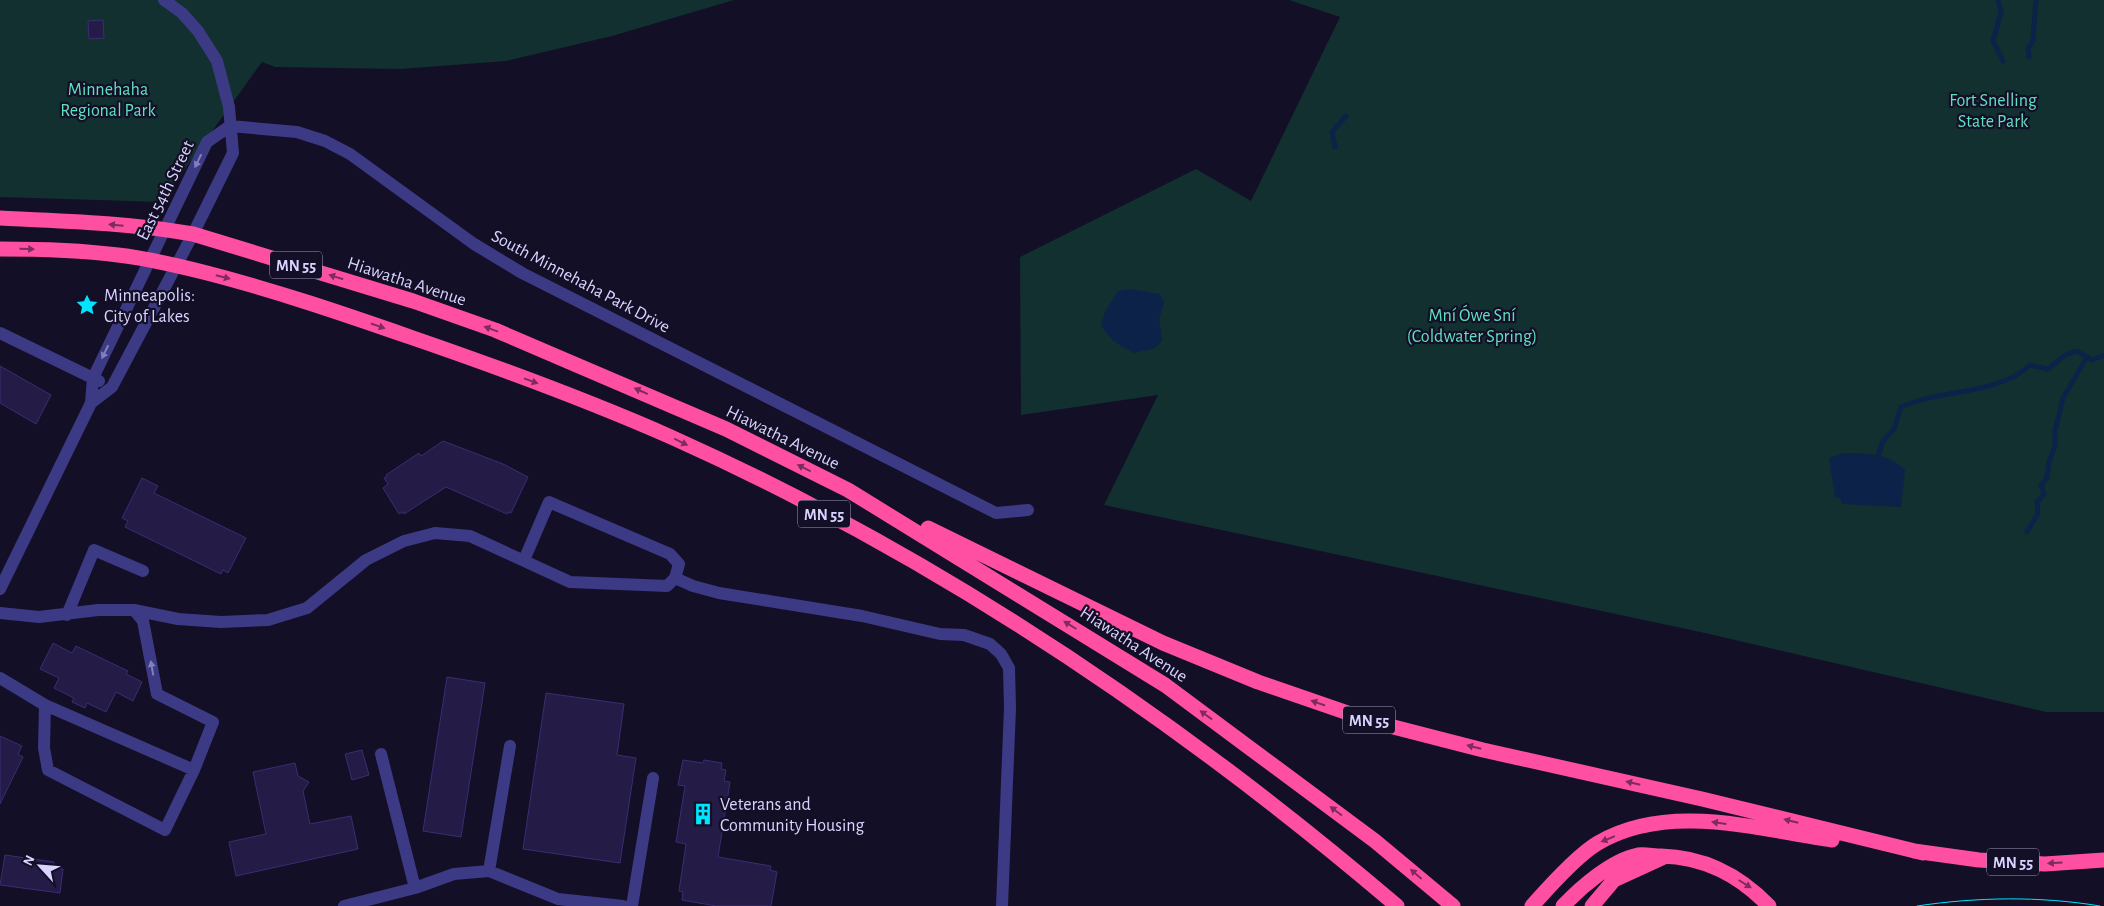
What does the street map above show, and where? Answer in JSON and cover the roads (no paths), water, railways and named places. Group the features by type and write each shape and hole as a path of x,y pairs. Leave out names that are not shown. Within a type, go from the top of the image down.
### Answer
{"highway":[{"name":"Hiawatha Avenue","path":"0,218 68,221 165,229 193,234 413,301 495,330 598,372 726,429 848,490 1165,685 1375,841 1453,906"},
{"name":"MN 55","path":"0,249 74,250 150,260 256,286 336,312 567,394 672,438 888,548 1079,663 1259,792 1397,906"},
{"name":"MN 55","path":"848,490 1163,643 1258,682 1374,722 1923,853 1979,860 2045,864 2104,860"},
{"path":"1532,906 1552,884 1597,843 1643,824 1702,821 1923,853"},
{"path":"1563,906 1579,889 1610,868 1638,856 1688,858 1713,864 1752,888 1769,906"},
{"path":"1592,906 1614,880 1668,856"}],"street":[{"path":"164,0 182,13 198,31 217,61 229,107 230,126"},
{"name":"East 54th Street","path":"0,589 91,403 93,378 208,142 230,126 233,153 193,234 112,387 91,403"},
{"name":"South Minnehaha Park Drive","path":"230,126 297,132 325,141 350,154 474,244 522,273 996,513 1028,510"},
{"path":"0,332 112,387"},
{"path":"0,613 40,617 98,610 134,610 178,619 221,622 268,620 306,608 366,560 404,541 435,533 470,536 570,582 667,586 675,578 679,564 670,554 549,502 524,560"},
{"path":"67,615 94,550 144,571"},
{"path":"675,578 693,586 719,593 862,616 940,634 964,635 990,644 1001,654 1009,668 1010,708 1002,906"},
{"path":"45,705 44,748 48,770 165,830 194,770 213,722 157,694 143,621 134,610"},
{"path":"0,678 45,705 194,770"},
{"path":"490,871 510,746"},
{"path":"381,754 415,888"},
{"path":"632,906 653,778"},
{"path":"344,906 415,888 454,874 490,871 558,899 623,906"}],"water":[{"path":"1130,289 1160,294 1164,302 1159,319 1162,341 1155,348 1134,353 1113,341 1101,326 1105,312 1118,291"},
{"path":"1843,453 1876,455 1899,464 1905,470 1901,507 1842,504 1840,498 1835,497 1829,458"}],"waterway":[{"path":"1998,0 2001,12 1993,41 2003,61"},
{"path":"2029,57 2028,49 2033,40 2036,0"},
{"path":"1335,147 1332,132 1346,116"},
{"path":"1878,456 1883,441 1894,429 1901,407 1916,401 2002,382 2017,375 2030,365 2048,369 2065,355 2077,351 2092,360 2104,355"},
{"path":"2027,532 2038,513 2037,502 2044,494 2041,485 2047,478 2049,462 2055,446 2055,431 2063,398 2087,357"}],"tram line":[{"path":"1917,906 1985,899 2032,899 2100,906"}],"place":[{"name":"Minneapolis: City of Lakes","path":"87,305"},
{"name":"Veterans and Community Housing","path":"703,814"}],"park label":[{"name":"Minnehaha Regional Park","path":"108,99"},
{"name":"Fort Snelling State Park","path":"1993,110"},
{"name":"Mní Ówe Sní (Coldwater Spring)","path":"1472,325"}]}
